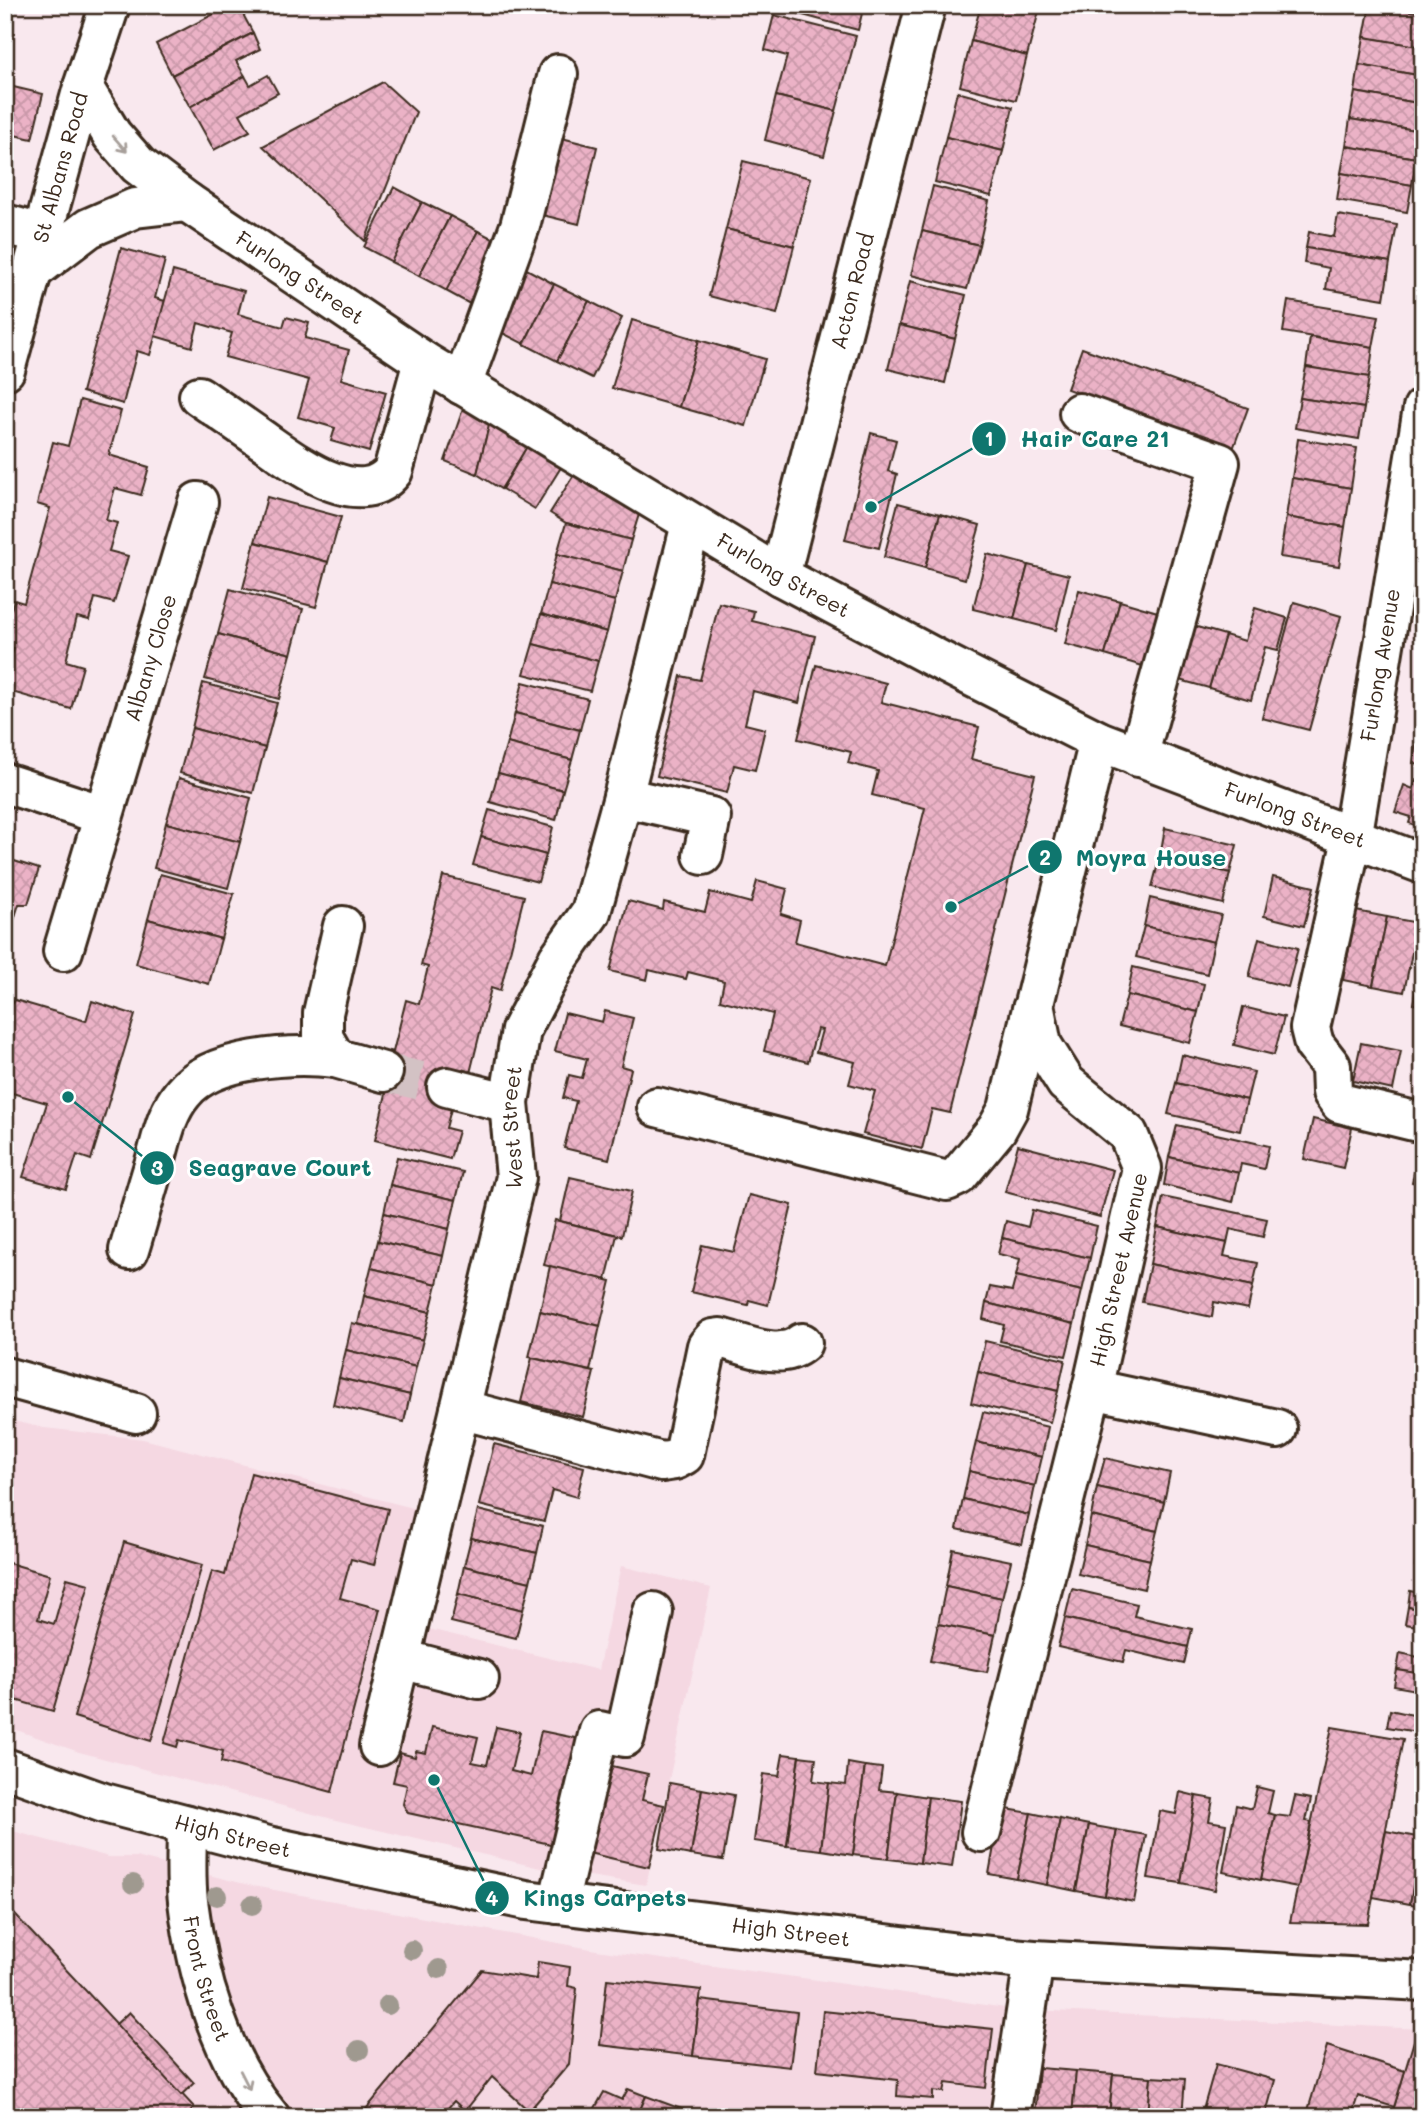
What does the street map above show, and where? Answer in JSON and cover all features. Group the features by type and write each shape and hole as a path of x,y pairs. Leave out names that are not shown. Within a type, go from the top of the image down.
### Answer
{"street":[{"name":"Acton Road","path":"780,576 926,5"},
{"name":"St Albans Road","path":"5,370 103,7"},
{"path":"462,385 520,226 558,74"},
{"name":"Furlong Street","path":"83,87 113,135 138,165 187,202 423,361 780,576 937,660 1099,741 1423,864"},
{"path":"31,272 89,228 135,208 187,202"},
{"path":"5,224 42,234"},
{"path":"199,396 308,471 337,483 356,487 369,486 384,482 393,471 423,361"},
{"name":"Furlong Avenue","path":"1414,1121 1340,1103 1332,1092 1331,1066 1314,1044 1310,1028 1352,839 1423,408"},
{"path":"1079,413 1220,463 1138,757"},
{"name":"Albany Close","path":"63,951 198,502"},
{"name":"West Street","path":"379,1746 516,1177 509,1103 522,1030 558,959 591,912 623,797 691,524"},
{"name":"High Street Avenue","path":"981,1832 1092,1389 1142,1168 1128,1134 1066,1083 1042,1045 1034,1003 1099,741"},
{"path":"5,783 103,815"},
{"path":"623,797 712,817 703,855"},
{"path":"335,1058 323,1037 323,1013 344,926"},
{"path":"657,1107 947,1181 958,1176 997,1129 1009,1109 1034,1003"},
{"path":"129,1250 169,1113 184,1090 206,1075 246,1061 286,1055 335,1058 383,1072"},
{"path":"447,1087 509,1103"},
{"path":"460,1409 662,1462 675,1460 684,1455 707,1346 713,1339 720,1338 775,1352 785,1352 802,1343"},
{"path":"5,1377 136,1413"},
{"path":"1092,1389 1278,1429"},
{"path":"558,1903 599,1731 625,1737 653,1612"},
{"path":"401,1660 479,1679"},
{"name":"High Street","path":"5,1768 104,1803 268,1846 526,1900 1034,1960 1423,1981"},
{"name":"Front Street","path":"187,1825 188,1900 204,1981 224,2040 254,2098 270,2117"},
{"path":"1010,2117 1034,1960"}],"shaded area":[{"path":"5,1419 44,1428 143,1439 417,1509 392,1620 598,1670 621,1566 711,1588 646,1885 540,1868 340,1821 79,1752 5,1726"},
{"path":"5,1829 109,1857 136,1857 253,1886 596,1950 1012,2009 1423,2029 1423,2117 5,2117"}],"building":[{"path":"231,5 238,5 253,33 172,75 156,44"},
{"path":"801,5 864,5 858,30 799,14"},
{"path":"981,5 1015,5 1039,11 1027,56 971,41"},
{"path":"1370,5 1423,13 1423,47 1364,37"},
{"path":"774,15 856,36 836,111 776,96 787,56 765,50"},
{"path":"253,33 260,49 236,61 245,76 190,107 172,75"},
{"path":"1364,37 1423,47 1423,76 1359,65"},
{"path":"971,41 1027,56 1016,100 960,86"},
{"path":"1359,65 1423,76 1423,104 1355,92"},
{"path":"268,75 278,93 240,114 250,131 214,150 190,107 245,76 250,85"},
{"path":"383,82 416,112 365,241 263,146"},
{"path":"5,85 43,94 32,139 5,133"},
{"path":"957,92 1013,107 1003,151 946,137"},
{"path":"1355,92 1423,104 1421,131 1350,119"},
{"path":"776,96 836,111 824,156 765,140"},
{"path":"1350,119 1421,131 1416,158 1346,146"},
{"path":"550,135 597,147 579,224 530,212"},
{"path":"946,137 1003,151 991,196 935,182"},
{"path":"1346,146 1416,158 1412,185 1341,173"},
{"path":"743,161 811,178 794,246 726,229"},
{"path":"1341,173 1412,185 1407,212 1337,200"},
{"path":"933,186 989,201 979,245 922,231"},
{"path":"394,187 422,202 392,262 364,247"},
{"path":"422,202 450,216 419,276 391,262"},
{"path":"1338,215 1397,225 1390,262 1306,248 1309,232 1334,237"},
{"path":"450,216 478,231 447,291 419,276"},
{"path":"726,229 794,246 777,314 709,296"},
{"path":"478,231 505,245 481,310 446,291"},
{"path":"922,231 979,245 967,289 911,275"},
{"path":"121,248 165,260 155,298 165,301 150,355 137,351 123,404 82,392"},
{"path":"1306,248 1390,262 1384,299 1326,289 1329,268 1304,263"},
{"path":"521,266 554,284 524,344 489,326"},
{"path":"173,271 244,291 238,314 283,327 286,317 309,323 305,338 349,350 341,379 386,392 369,452 331,441 335,428 298,417 309,380 225,357 232,333 198,323 192,347 155,336"},
{"path":"910,281 966,295 955,339 899,325"},
{"path":"554,284 589,301 557,361 524,344"},
{"path":"589,301 622,318 592,378 557,361"},
{"path":"1288,301 1379,316 1373,347 1283,332"},
{"path":"632,320 699,340 679,407 612,388"},
{"path":"899,325 955,339 945,383 888,369"},
{"path":"1310,337 1373,347 1369,377 1306,367"},
{"path":"699,340 765,359 746,426 679,407"},
{"path":"1082,348 1248,408 1233,449 1067,389"},
{"path":"1306,367 1369,377 1364,408 1300,398"},
{"path":"1300,398 1364,408 1359,439 1295,428"},
{"path":"80,400 121,411 109,455 149,467 141,495 115,488 106,520 117,523 109,551 128,556 114,603 95,598 89,620 77,617 66,661 83,666 71,709 5,690 5,676 14,648 5,646 5,630 14,600 24,603 50,508 37,504 53,442 68,446"},
{"path":"464,406 490,421 477,474 445,461"},
{"path":"490,421 529,444 501,489 477,474"},
{"path":"871,433 896,440 888,471 897,474 879,548 845,540"},
{"path":"1298,439 1357,448 1351,488 1292,478"},
{"path":"529,443 563,464 535,509 502,489"},
{"path":"577,470 641,508 631,540 566,523 550,513"},
{"path":"1292,478 1351,488 1345,527 1286,517"},
{"path":"267,497 341,517 328,562 255,542"},
{"path":"898,503 940,514 925,568 884,557"},
{"path":"940,514 980,525 965,579 925,568"},
{"path":"1286,517 1345,527 1339,566 1280,557"},
{"path":"566,523 631,540 623,571 557,554"},
{"path":"255,542 328,562 316,607 243,588"},
{"path":"557,554 623,571 615,601 549,584"},
{"path":"987,554 1028,565 1014,619 973,609"},
{"path":"1028,565 1069,575 1056,630 1014,619"},
{"path":"549,584 615,601 607,632 541,614"},
{"path":"230,589 303,609 291,654 218,634"},
{"path":"1079,590 1120,601 1105,655 1065,644"},
{"path":"1120,601 1161,613 1146,667 1105,655"},
{"path":"1294,602 1341,616 1309,730 1262,718"},
{"path":"719,603 754,611 752,621 815,636 799,703 753,691 745,724 765,729 755,770 734,765 727,793 657,776 681,676 700,680"},
{"path":"1255,608 1287,618 1278,650 1265,647 1251,700 1209,688 1225,635 1245,641"},
{"path":"541,614 607,632 598,661 533,644"},
{"path":"1183,623 1225,635 1209,688 1169,677"},
{"path":"218,634 291,654 279,699 205,679"},
{"path":"533,644 598,661 590,691 524,674"},
{"path":"816,665 886,683 881,702 979,727 971,759 1035,775 950,1113 932,1109 922,1149 863,1134 875,1091 849,1084 855,1062 816,1052 822,1030 817,1029 808,1062 764,1051 773,1014 720,1000 724,981 688,972 686,979 649,970 647,980 610,971 628,901 663,910 664,902 705,912 710,892 751,903 757,881 787,889 781,914 800,920 795,942 885,966 925,808 872,795 878,771 848,763 851,752 798,739"},
{"path":"523,682 588,699 580,730 515,713"},
{"path":"203,683 277,703 265,748 192,728"},
{"path":"1423,705 1423,735 1417,734"},
{"path":"515,713 580,730 572,760 507,743"},
{"path":"192,728 265,748 253,793 180,773"},
{"path":"1417,734 1423,735 1423,764 1413,763"},
{"path":"507,743 572,760 563,790 498,773"},
{"path":"498,773 563,790 556,820 490,802"},
{"path":"179,778 251,798 240,842 166,823"},
{"path":"1416,780 1423,782 1423,828 1409,823 1411,817 1395,812 1404,785 1413,789"},
{"path":"489,810 553,827 546,855 481,837"},
{"path":"166,823 240,842 228,888 154,868"},
{"path":"1165,828 1237,845 1230,873 1160,856"},
{"path":"481,837 546,855 538,882 473,865"},
{"path":"1160,856 1230,873 1223,904 1152,887"},
{"path":"5,858 39,869 28,904 19,904 13,923 5,920"},
{"path":"160,874 234,894 221,939 148,919"},
{"path":"443,876 524,896 500,991 491,988 470,1073 452,1068 442,1107 451,1109 446,1128 458,1131 450,1159 375,1140 386,1094 379,1092 383,1072 389,1051 393,1052 406,1000 419,1004 428,967 421,965"},
{"path":"1273,877 1314,887 1304,926 1264,916"},
{"path":"1150,898 1221,915 1214,942 1144,926"},
{"path":"1356,911 1387,917 1373,986 1343,980"},
{"path":"1387,917 1418,923 1404,992 1373,986"},
{"path":"148,919 221,939 209,984 136,964"},
{"path":"1144,926 1214,942 1207,974 1136,957"},
{"path":"1259,938 1298,948 1288,987 1249,977"},
{"path":"1423,951 1423,1005 1413,1004"},
{"path":"1133,967 1204,984 1198,1012 1127,995"},
{"path":"1127,995 1198,1012 1190,1043 1119,1026"},
{"path":"15,1000 86,1021 92,1001 135,1015 91,1160 77,1155 66,1189 23,1177 47,1103 5,1091 5,1007 9,1009"},
{"path":"1243,1007 1284,1017 1274,1055 1234,1045"},
{"path":"605,1011 633,1018 621,1066 631,1069 609,1159 564,1148 576,1101 563,1098 569,1075 582,1078 587,1059 555,1051 565,1013 602,1022"},
{"path":"1361,1043 1401,1051 1393,1090 1353,1081"},
{"path":"1182,1055 1254,1072 1247,1100 1176,1083"},
{"path":"1176,1083 1247,1100 1240,1131 1168,1114"},
{"path":"1313,1119 1352,1128 1343,1168 1304,1159"},
{"path":"1177,1125 1269,1146 1264,1169 1241,1164 1239,1173 1169,1157"},
{"path":"1423,1142 1423,1185 1412,1182"},
{"path":"1018,1145 1113,1170 1100,1217 1005,1192"},
{"path":"397,1157 463,1172 456,1200 390,1185"},
{"path":"1169,1157 1239,1173 1233,1202 1164,1185"},
{"path":"570,1177 632,1191 622,1236 560,1221"},
{"path":"390,1185 456,1200 449,1229 384,1213"},
{"path":"749,1195 792,1205 768,1305 749,1300 748,1305 691,1292 702,1245 734,1252"},
{"path":"1163,1197 1267,1219 1263,1237 1230,1229 1227,1243 1157,1227"},
{"path":"1032,1210 1097,1226 1090,1258 1002,1238 1006,1221 1028,1227"},
{"path":"384,1213 449,1229 443,1256 378,1241"},
{"path":"555,1220 617,1235 606,1280 544,1265"},
{"path":"1157,1227 1227,1243 1224,1256 1258,1263 1253,1286 1150,1264"},
{"path":"1002,1238 1090,1258 1082,1291 1016,1276 1020,1259 998,1254"},
{"path":"378,1241 443,1256 437,1284 371,1268"},
{"path":"1150,1264 1253,1286 1248,1309 1214,1302 1212,1317 1142,1302"},
{"path":"550,1266 611,1281 600,1326 540,1311"},
{"path":"371,1268 437,1284 430,1312 364,1296"},
{"path":"1016,1276 1082,1291 1074,1324 986,1303 990,1287 1012,1291"},
{"path":"364,1296 430,1312 423,1340 358,1324"},
{"path":"986,1303 1074,1324 1066,1356 1000,1341 1004,1325 983,1319"},
{"path":"540,1311 600,1326 590,1371 529,1357"},
{"path":"352,1323 423,1340 416,1367 346,1350"},
{"path":"985,1341 1065,1360 1058,1391 978,1372"},
{"path":"346,1350 416,1367 410,1395 339,1378"},
{"path":"532,1358 594,1372 583,1417 521,1402"},
{"path":"978,1372 1058,1391 1050,1422 971,1403"},
{"path":"339,1378 410,1395 404,1422 333,1405"},
{"path":"983,1412 1048,1427 1042,1457 976,1442"},
{"path":"976,1442 1042,1457 1035,1486 969,1471"},
{"path":"494,1444 584,1467 577,1497 552,1490 544,1521 479,1505"},
{"path":"1105,1458 1170,1473 1164,1502 1097,1487"},
{"path":"969,1471 1035,1486 1029,1515 963,1499"},
{"path":"251,1473 388,1509 374,1565 351,1559 340,1598 380,1609 332,1792 221,1762 223,1751 179,1740 177,1747 164,1743 212,1571 225,1575"},
{"path":"1097,1487 1164,1502 1157,1531 1091,1516"},
{"path":"963,1499 1029,1515 1022,1544 957,1529"},
{"path":"478,1510 543,1526 537,1553 471,1538"},
{"path":"1091,1516 1157,1531 1150,1560 1085,1545"},
{"path":"471,1538 537,1553 530,1582 464,1566"},
{"path":"124,1542 202,1565 151,1741 74,1717"},
{"path":"1085,1545 1150,1560 1144,1589 1078,1574"},
{"path":"953,1549 1011,1561 1002,1598 946,1586"},
{"path":"1418,1551 1423,1551 1423,1568 1415,1566"},
{"path":"9,1563 50,1575 38,1619 54,1624 67,1578 89,1584 53,1711 5,1697 5,1577"},
{"path":"464,1566 530,1582 523,1610 458,1594"},
{"path":"946,1586 1002,1598 995,1635 938,1624"},
{"path":"1072,1589 1137,1604 1134,1616 1192,1629 1188,1647 1065,1618"},
{"path":"1410,1591 1423,1594 1423,1610 1408,1607"},
{"path":"458,1594 523,1610 516,1638 451,1622"},
{"path":"1408,1607 1423,1610 1423,1627 1405,1624"},
{"path":"1065,1618 1188,1647 1184,1664 1126,1650 1123,1662 1058,1647"},
{"path":"938,1624 995,1635 987,1672 930,1661"},
{"path":"1400,1653 1423,1658 1423,1674 1397,1670"},
{"path":"1397,1670 1423,1674 1423,1704 1415,1703 1417,1690 1394,1686"},
{"path":"1415,1703 1423,1704 1423,1733 1387,1727 1390,1710 1413,1715"},
{"path":"432,1727 478,1737 472,1762 487,1765 496,1727 520,1732 511,1771 531,1776 541,1731 580,1739 555,1845 408,1813 403,1804 407,1785 393,1782 400,1753 415,1757 416,1751 426,1753"},
{"path":"1332,1727 1403,1739 1368,1924 1290,1922"},
{"path":"783,1754 799,1756 787,1846 754,1841 763,1774 779,1776"},
{"path":"799,1756 816,1758 813,1781 829,1783 821,1850 787,1846"},
{"path":"848,1763 865,1766 853,1855 821,1850 829,1783 846,1785"},
{"path":"612,1766 648,1774 642,1800 664,1805 649,1867 584,1852 595,1786 606,1789"},
{"path":"865,1766 882,1768 879,1790 897,1792 888,1859 853,1855"},
{"path":"670,1783 702,1789 691,1855 659,1849"},
{"path":"1257,1787 1273,1791 1268,1813 1275,1815 1261,1880 1223,1872 1236,1805 1252,1809"},
{"path":"702,1789 734,1795 723,1860 691,1855"},
{"path":"897,1792 928,1797 920,1863 888,1859"},
{"path":"1180,1792 1196,1796 1181,1883 1148,1878 1160,1811 1176,1814"},
{"path":"1196,1796 1213,1799 1209,1821 1226,1824 1215,1890 1181,1883"},
{"path":"1295,1796 1311,1799 1306,1821 1311,1822 1298,1887 1261,1880 1275,1815 1290,1817"},
{"path":"928,1797 961,1801 952,1867 920,1863"},
{"path":"1001,1808 1031,1813 1017,1879 989,1874"},
{"path":"1031,1813 1060,1819 1047,1885 1017,1879"},
{"path":"1060,1819 1089,1825 1076,1891 1047,1885"},
{"path":"1089,1825 1117,1830 1105,1896 1076,1891"},
{"path":"1117,1830 1146,1835 1134,1902 1105,1896"},
{"path":"1386,1831 1422,1838 1410,1904 1373,1897"},
{"path":"1423,1839 1423,1906 1410,1904"},
{"path":"5,1904 194,2107 187,2117 5,2117"},
{"path":"538,1962 570,1967 568,1986 577,1988 569,2064 529,2111 492,2077 465,2111 454,2101 440,2117 396,2117 392,2113 388,2117 365,2117 362,2114 482,1970 536,1979"},
{"path":"607,1979 701,1990 693,2056 600,2045"},
{"path":"700,2000 797,2012 790,2067 693,2056"},
{"path":"823,2011 993,2029 986,2088 946,2083 944,2092 933,2091 933,2099 897,2096 898,2080 817,2071"},
{"path":"129,2012 194,2083 181,2095 116,2024"},
{"path":"1417,2031 1423,2032 1423,2117 1391,2117"},
{"path":"1327,2046 1405,2071 1394,2107 1358,2096 1351,2117 1306,2117"},
{"path":"1216,2064 1275,2080 1265,2117 1201,2117"},
{"path":"1039,2068 1076,2071 1072,2117 1035,2117"},
{"path":"1076,2071 1113,2074 1109,2117 1072,2117"},
{"path":"1113,2074 1151,2077 1148,2117 1109,2117"},
{"path":"1151,2077 1185,2079 1182,2117 1148,2117"},
{"path":"628,2089 646,2096 637,2117 590,2117 604,2092 622,2100"},
{"path":"646,2096 703,2117 637,2117"}],"tunnel":[{"path":"383,1072 447,1087"}],"place":[{"name":"Hair Care 21","path":"871,507"},
{"name":"Moyra House","path":"951,907"},
{"name":"Seagrave Court","path":"68,1097"},
{"name":"Kings Carpets","path":"434,1780"}]}
